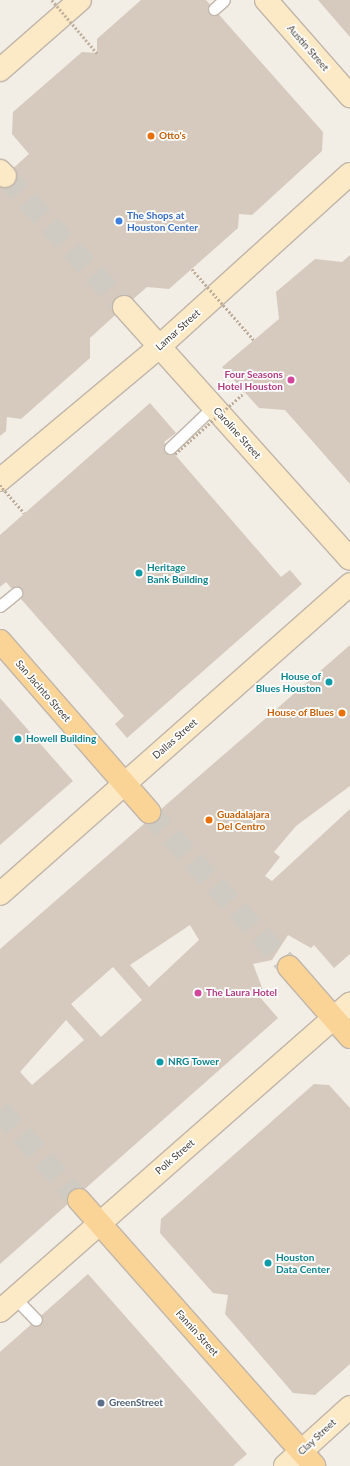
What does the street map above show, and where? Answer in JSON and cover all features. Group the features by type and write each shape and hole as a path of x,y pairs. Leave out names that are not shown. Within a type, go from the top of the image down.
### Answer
{"main road":[{"name":"San Jacinto Street","path":"0,642 149,812"},
{"path":"289,967 350,1037"},
{"name":"Fannin Street","path":"79,1200 308,1459"}],"street":[{"path":"0,70 80,0"},
{"name":"Austin Street","path":"266,0 350,96"},
{"name":"Lamar Street","path":"0,480 160,346 350,174"},
{"name":"Caroline Street","path":"124,307 350,559"},
{"name":"Dallas Street","path":"0,894 350,584"},
{"name":"Polk Street","path":"8,1304 350,1003"},
{"name":"Clay Street","path":"285,1466 308,1459 350,1407"}],"lane":[{"path":"214,9 224,0"},
{"path":"172,451 214,406"},
{"path":"0,606 16,593"},
{"path":"8,1304 36,1320"}],"path":[{"path":"52,0 96,53"},
{"path":"192,269 254,340"},
{"path":"172,451 244,393"},
{"path":"0,485 24,513"}],"building":[{"name":"The Shops at Houston Center","path":"141,0 206,0 323,132 322,151 252,215 239,214 238,228 169,289 147,287 124,307 90,338 90,358 21,419 7,417 6,431 0,436 0,180 29,154 12,134 13,112 82,52 97,53 97,39"},
{"path":"318,0 350,0 350,37"},
{"name":"Four Seasons Hotel Houston","path":"350,255 350,484 285,410 259,408 222,367 279,319 276,292 315,259 342,262"},
{"name":"Heritage Bank Building","path":"150,403 176,433 164,442 281,577 290,570 302,584 127,738 115,724 124,716 6,582 0,587 0,535"},
{"name":"The Laura Hotel","path":"350,645 350,786 296,826 274,852 280,857 265,876 272,881 350,809 350,954 334,968 314,945 311,948 288,935 272,960 253,964 263,990 258,995 278,1018 0,1264 0,949","holes":["190,925 199,940 149,987 130,965","113,967 142,1000 101,1037 71,1004","66,1020 84,1040 32,1085 20,1072"]},
{"name":"Howell Building","path":"0,698 73,781 0,845"},
{"name":"Houston Data Center","path":"314,1084 329,1085 350,1108 350,1364 315,1395 293,1393 225,1314 228,1295 213,1293 160,1233 161,1219"},
{"name":"GreenStreet","path":"88,1274 247,1454 233,1466 0,1466 0,1352"}],"tunnel":[{"path":"5,176 124,307"},
{"path":"149,812 289,967"},
{"path":"0,1110 79,1200"}],"place":[{"name":"Otto's","path":"151,136"},
{"name":"The Shops at Houston Center","path":"119,221"},
{"name":"Four Seasons Hotel Houston","path":"291,380"},
{"name":"Heritage Bank Building","path":"139,573"},
{"name":"House of Blues Houston","path":"329,682"},
{"name":"House of Blues","path":"342,713"},
{"name":"Howell Building","path":"18,739"},
{"name":"Guadalajara Del Centro","path":"209,820"},
{"name":"The Laura Hotel","path":"198,993"},
{"name":"NRG Tower","path":"160,1062"},
{"name":"Houston Data Center","path":"268,1263"},
{"name":"GreenStreet","path":"101,1403"}]}
